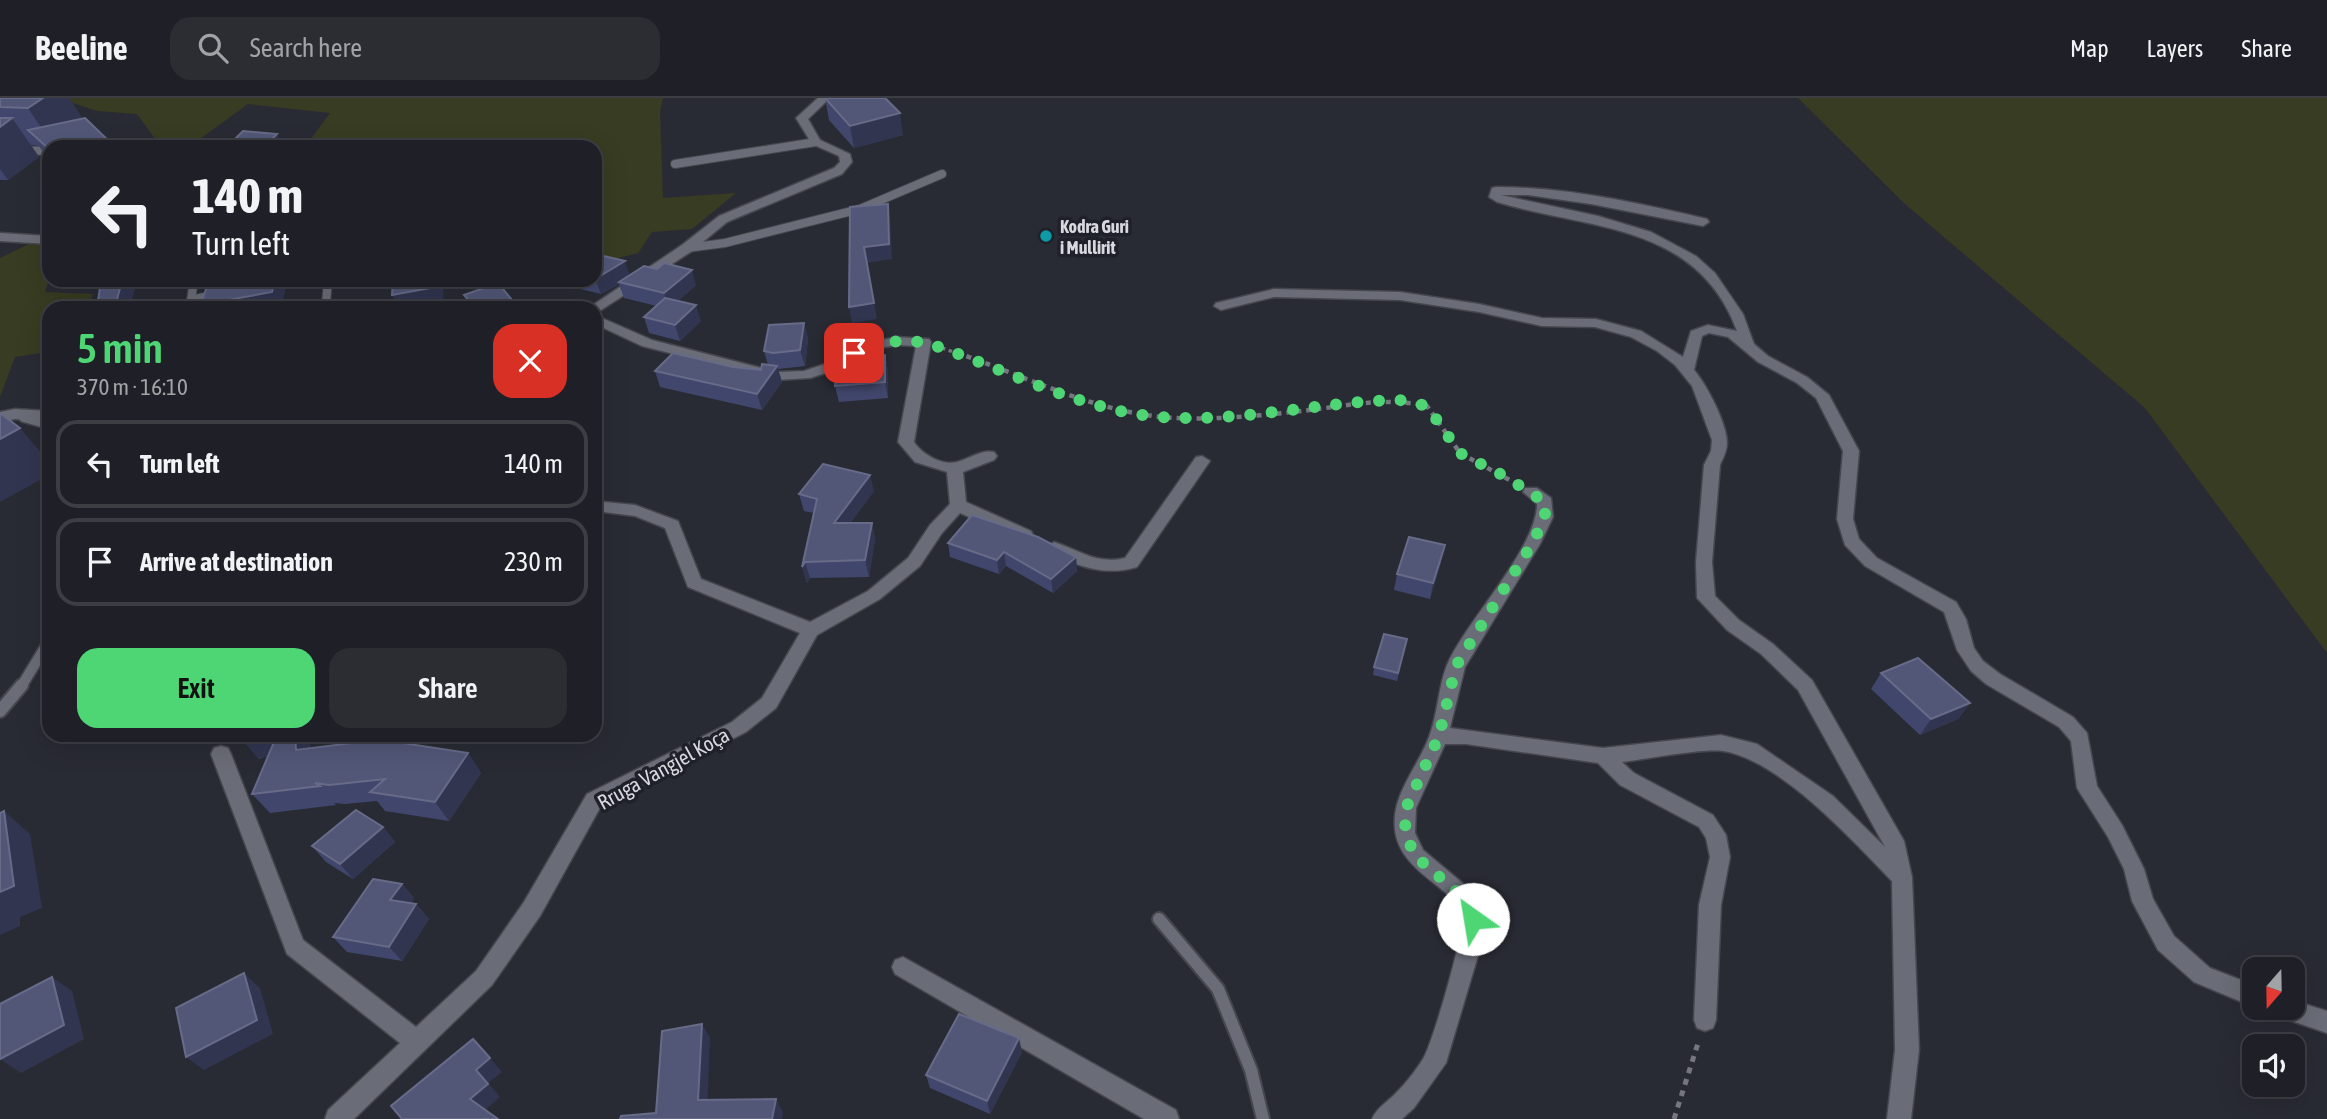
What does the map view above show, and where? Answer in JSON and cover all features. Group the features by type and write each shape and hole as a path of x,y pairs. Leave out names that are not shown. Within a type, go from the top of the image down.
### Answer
{"street":[{"path":"602,305 687,248 723,219 838,171 846,162 844,154 816,142 802,118 825,98"},
{"path":"1703,222 1591,200 1528,191 1496,191 1495,197 1638,233 1681,251 1695,260 1718,285 1746,332 1747,345"},
{"path":"0,237 42,240"},
{"path":"1221,306 1274,293 1324,292 1427,299 1542,322 1583,321 1647,340 1671,355 1699,384 1720,440 1712,465 1704,562 1706,598 1733,625 1767,649 1805,685 1894,841 1902,877 1907,1050 1899,1119"},
{"path":"602,322 647,343 777,376 805,376 833,366 872,346 897,341 924,342 906,442 910,451 919,459 955,469 989,456"},
{"path":"1687,371 1696,334 1708,329 1719,330 1734,334 1762,359 1802,380 1822,395 1851,451 1845,519 1851,541 1871,562 1950,607 1957,619 1966,650 1977,666 1993,679 2066,722 2080,738 2087,788 2115,831 2134,869 2143,901 2166,943 2202,975 2242,991"},
{"path":"7,416 42,416"},
{"path":"958,505 1098,568 1116,568 1131,563 1202,461"},
{"path":"602,506 648,512 671,525 694,583 811,630 874,595 914,562 936,529 958,505 955,469"},
{"path":"1384,1119 1406,1100 1434,1063 1469,949 1473,919 1464,898 1415,856 1405,833 1406,808 1439,736 1456,666 1505,590 1545,517 1545,502 1531,492"},
{"name":"Rruga Vangjel Koça","path":"337,1119 484,978 532,909 594,800 739,727 769,702 811,630"},
{"path":"1439,736 1466,736 1603,756 1721,743 1757,752 1826,802 1902,877"},
{"path":"221,754 295,947 417,1042"},
{"path":"1603,756 1628,779 1706,821 1716,835 1720,857 1710,905 1705,1020"},
{"path":"903,967 1167,1119"},
{"path":"2305,1014 2327,1022"}],"lane":[{"path":"675,164 816,142"},
{"path":"0,150 42,151"},
{"path":"687,248 725,243 860,209 942,174"},
{"path":"193,287 191,300 228,292"},
{"path":"7,416 42,423"},
{"path":"0,711 22,686 42,653"},
{"path":"1159,919 1218,989 1251,1070 1264,1119"}],"path":[{"path":"924,342 1115,410 1160,417 1204,418 1400,400 1427,406 1460,453 1531,492"},
{"path":"1674,1119 1705,1020"}],"green space":[{"path":"70,98 663,98 660,111 663,198 736,193 692,229 652,232 638,253 602,262 602,140 310,140 330,113 248,104 199,140 156,140 137,114 97,111 70,102"},
{"path":"1798,98 2327,98 2327,653 2145,408 1905,204"},
{"path":"29,244 42,245 42,287 47,287 45,292 93,294 90,301 42,301 42,353 15,357 0,397 0,258"}],"building":[{"path":"0,98 43,98 28,108 0,107"},
{"path":"825,98 885,98 900,113 850,126"},
{"path":"0,118 12,118 0,127"},
{"path":"85,118 108,140 42,140 42,143 28,130"},
{"path":"243,131 277,134 271,140 234,140"},
{"path":"888,204 889,244 864,247 874,303 849,307 850,207"},
{"path":"602,256 625,261 602,275"},
{"path":"664,263 692,270 664,293 619,282 644,266 657,269"},
{"path":"100,287 120,287 117,301 98,301"},
{"path":"207,287 273,287 272,292 228,301 202,301"},
{"path":"393,287 436,287 392,295"},
{"path":"487,287 501,287 513,301 469,301 464,295"},
{"path":"665,298 696,305 675,325 644,317"},
{"path":"804,323 800,350 773,353 764,351 769,325"},
{"path":"673,353 733,367 761,370 762,364 777,366 757,394 655,371"},
{"path":"885,355 885,382 835,386 837,359"},
{"path":"0,413 20,428 0,439"},
{"path":"823,464 870,475 834,523 872,523 865,560 805,562 802,567 817,499 799,494"},
{"path":"972,515 1038,537 1076,557 1051,579 1004,552 997,560 948,543"},
{"path":"1409,537 1445,545 1433,583 1397,574"},
{"path":"1384,634 1407,639 1398,673 1374,667"},
{"path":"1918,658 1970,703 1931,719 1881,673"},
{"path":"274,742 295,742 296,750 360,742 396,742 468,753 435,802 370,792 385,779 329,785 315,783 320,786 252,794"},
{"path":"356,810 383,827 340,864 312,846"},
{"path":"4,811 14,886 0,892 0,813"},
{"path":"373,879 402,884 390,900 416,904 389,947 333,937"},
{"path":"244,973 257,1020 186,1057 176,1008"},
{"path":"52,977 64,1025 0,1059 0,1004"},
{"path":"959,1014 1019,1038 987,1101 926,1075"},
{"path":"702,1024 698,1100 776,1099 772,1119 620,1119 621,1116 656,1113 662,1031"},
{"path":"473,1039 490,1058 476,1070 488,1084 470,1099 498,1119 402,1119 391,1106"}],"place":[{"name":"Kodra Guri i Mullirit","path":"1046,236"}],"route":[{"path":"854,353 897,341 924,342 1115,410 1160,417 1204,418 1400,400 1427,406 1460,453 1506,477 1545,502 1545,517 1532,544 1456,666 1439,736 1406,808 1405,833 1415,856 1464,898 1473,919"}]}
